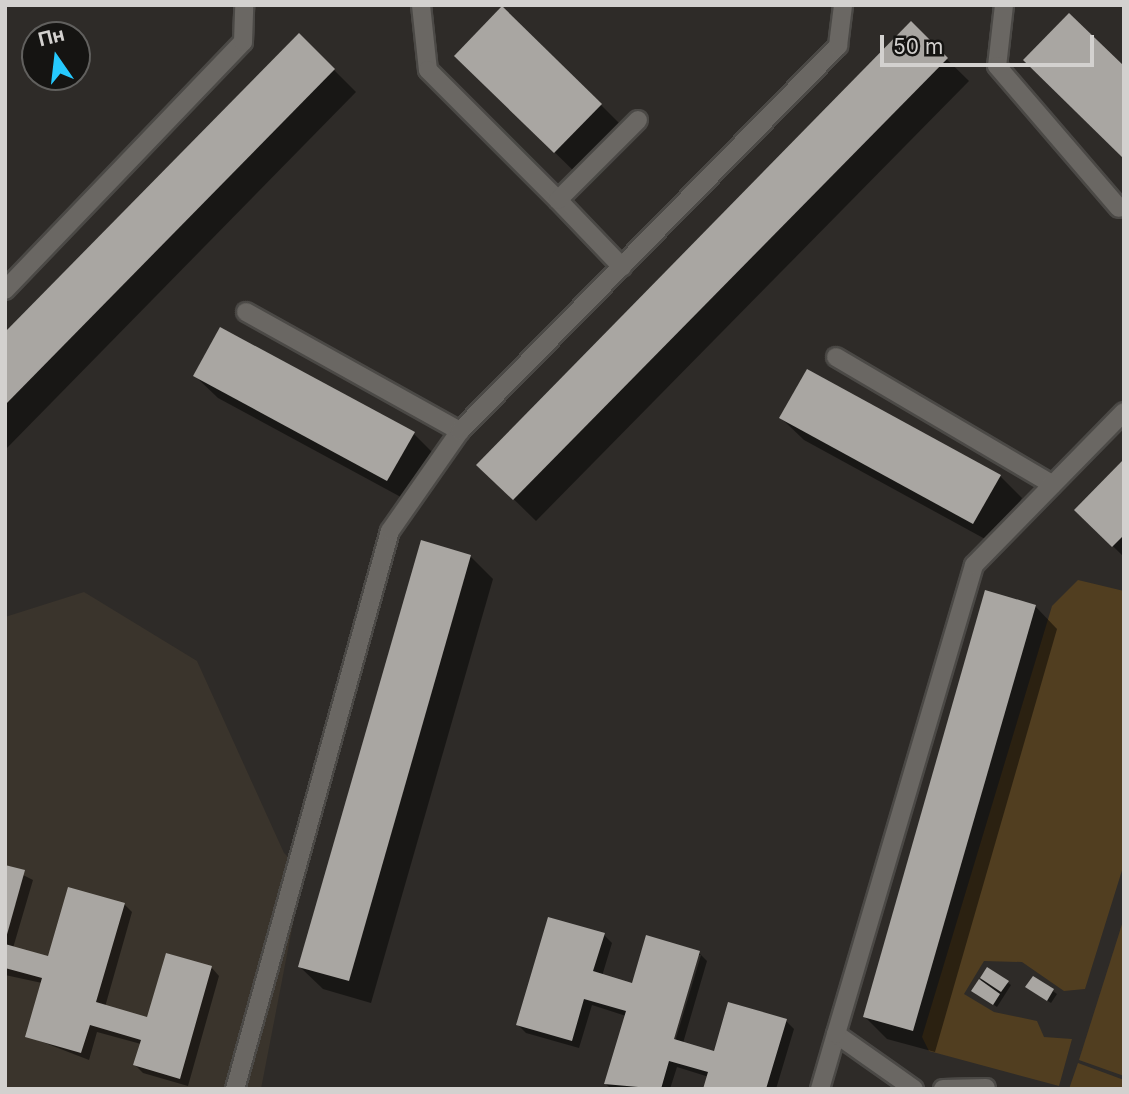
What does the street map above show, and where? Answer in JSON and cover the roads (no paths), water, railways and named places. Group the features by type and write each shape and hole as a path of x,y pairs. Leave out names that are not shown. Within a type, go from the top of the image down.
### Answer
{"lane":[{"path":"5,290 243,42 244,5"},
{"path":"421,5 428,69 622,267"},
{"path":"235,1089 390,531 460,431 838,46 843,5"},
{"path":"1004,5 997,66 1122,208"},
{"path":"558,200 638,120"},
{"path":"246,312 460,431"},
{"path":"836,357 1052,484"},
{"path":"820,1089 974,565 1124,412"},
{"path":"836,1034 914,1089"},
{"path":"943,1089 986,1088"}]}
